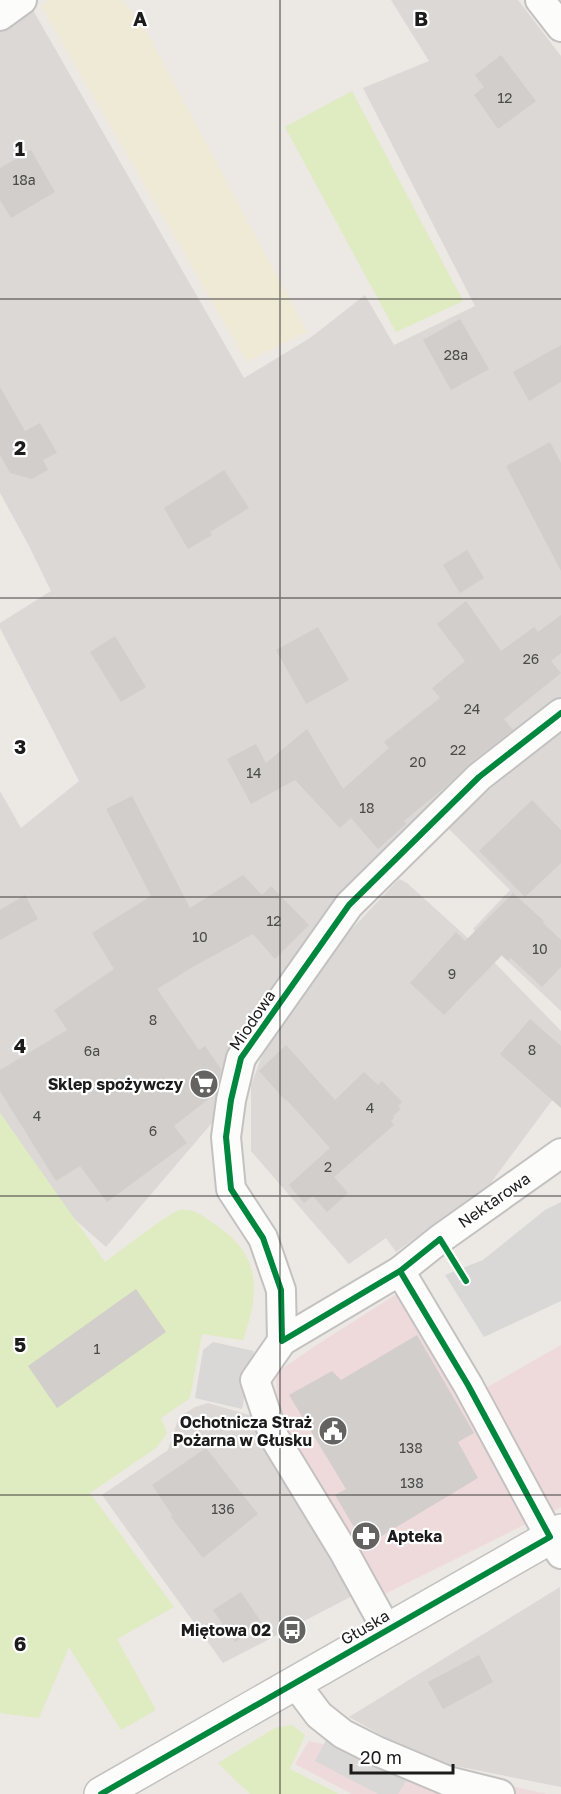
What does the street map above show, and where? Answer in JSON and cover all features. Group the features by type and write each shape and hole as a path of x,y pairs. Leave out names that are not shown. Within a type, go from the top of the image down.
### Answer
{"street":[{"path":"0,16 22,0"},
{"path":"540,0 561,27"},
{"name":"Miodowa","path":"282,1341 281,1290 263,1238 231,1189 226,1137 231,1100 241,1058 349,905 479,777 561,713"},
{"name":"Nektarowa","path":"400,1271 440,1239 561,1153"},
{"path":"387,1630 344,1552 274,1437 255,1380 282,1341 400,1271 557,1541"},
{"name":"Głuska","path":"101,1794 387,1630 557,1541"},
{"path":"295,1683 319,1715 343,1734 448,1781 500,1794"}],"shaded area":[{"path":"48,0 122,0 144,27 307,332 247,362 41,6"},
{"path":"391,0 518,0 561,56 561,698 521,728 348,890 223,1110 106,1247 72,1217 0,1113 0,791 21,828 79,781 0,628 0,623 51,591 0,493 0,23 30,5 244,378 310,338 365,295 394,345 475,306 363,88 429,61"},
{"path":"561,729 561,1011 473,929 510,890 448,828 547,736"},
{"path":"399,879 407,883 491,959 561,1031 561,1091 490,1184 396,1252 386,1238 349,1264 251,1151 251,1085 263,1053 348,933"},
{"path":"561,1202 561,1301 484,1337 445,1275 483,1260 545,1210"},
{"path":"403,1290 534,1520 381,1596 278,1415 276,1373"},
{"path":"213,1342 254,1351 242,1409 195,1398 203,1350"},
{"path":"561,1345 561,1507 552,1512 484,1389"},
{"path":"208,1403 259,1418 356,1594 223,1663 102,1495 168,1450 179,1417 195,1407"},
{"path":"560,1587 561,1787 426,1760 349,1717"},
{"path":"327,1738 406,1781 398,1794 378,1794 315,1761"},
{"path":"309,1741 547,1794 352,1794 295,1764"}],"green space":[{"path":"352,91 463,301 396,332 285,127"},
{"path":"0,1113 105,1262 166,1217 185,1210 202,1215 229,1235 249,1261 253,1275 252,1305 243,1340 202,1334 190,1398 161,1418 167,1433 156,1448 90,1493 174,1607 117,1639 156,1710 121,1730 69,1647 39,1718 0,1713"},
{"path":"292,1725 305,1735 290,1769 339,1794 250,1794 218,1763 275,1728"}],"building":[{"path":"501,55 536,101 498,129 474,95 484,87 475,75"},
{"path":"31,150 55,192 11,218 0,200 0,168"},
{"path":"460,319 489,369 451,390 423,340"},
{"path":"561,345 561,382 529,401 513,372"},
{"path":"0,387 25,431 40,423 57,453 43,460 48,470 32,479 10,473 0,455"},
{"path":"550,442 561,463 561,571 506,466"},
{"path":"224,470 249,508 210,532 212,535 188,549 164,508"},
{"path":"467,550 484,578 460,593 443,565"},
{"path":"466,601 501,651 534,627 538,632 561,615 561,653 551,661 561,673 504,719 513,730 469,764 404,821 406,824 378,849 351,818 340,828 295,780 251,804 227,759 256,744 266,763 307,729 343,789 389,748 384,742 440,698 432,688 465,661 437,624"},
{"path":"318,627 349,680 306,704 276,650"},
{"path":"115,636 146,687 121,702 90,652"},
{"path":"132,796 190,908 243,875 262,895 271,886 309,925 275,959 253,934 157,989 199,1050 205,1046 221,1069 216,1093 174,1126 187,1143 107,1202 80,1166 56,1181 0,1091 0,1070 67,1030 54,1010 114,969 92,933 151,896 106,809"},
{"path":"532,800 561,830 561,863 525,897 479,851"},
{"path":"513,893 561,940 561,967 542,987 511,958 508,961 502,955 444,1015 410,983 456,932 465,941"},
{"path":"25,895 38,919 0,940 0,910"},
{"path":"530,1019 561,1046 561,1108 500,1054"},
{"path":"286,1045 335,1100 364,1072 378,1085 382,1081 402,1102 398,1106 401,1109 391,1121 394,1125 334,1177 348,1193 327,1212 313,1196 304,1203 289,1185 330,1148 259,1071"},
{"path":"136,1289 166,1332 57,1408 28,1366"},
{"path":"417,1335 474,1433 458,1442 478,1478 365,1546 335,1495 346,1489 289,1395 332,1371 341,1380"},
{"path":"206,1448 258,1514 203,1558 171,1517 172,1515 152,1485"},
{"path":"241,1592 262,1623 235,1642 213,1610"},
{"path":"479,1655 493,1682 443,1709 428,1682"}],"cycle path":[{"path":"466,1281 440,1239 400,1271 282,1341 281,1290 263,1238 231,1189 226,1137 231,1100 241,1058 349,905 479,777 561,713"},
{"path":"101,1794 550,1537 468,1385 400,1271"}],"place":[{"name":"Sklep spożywczy","path":"204,1084"},
{"name":"Ochotnicza Straż Pożarna w Głusku","path":"333,1431"},
{"name":"Apteka","path":"366,1536"},
{"name":"Miętowa 02","path":"292,1630"}]}
